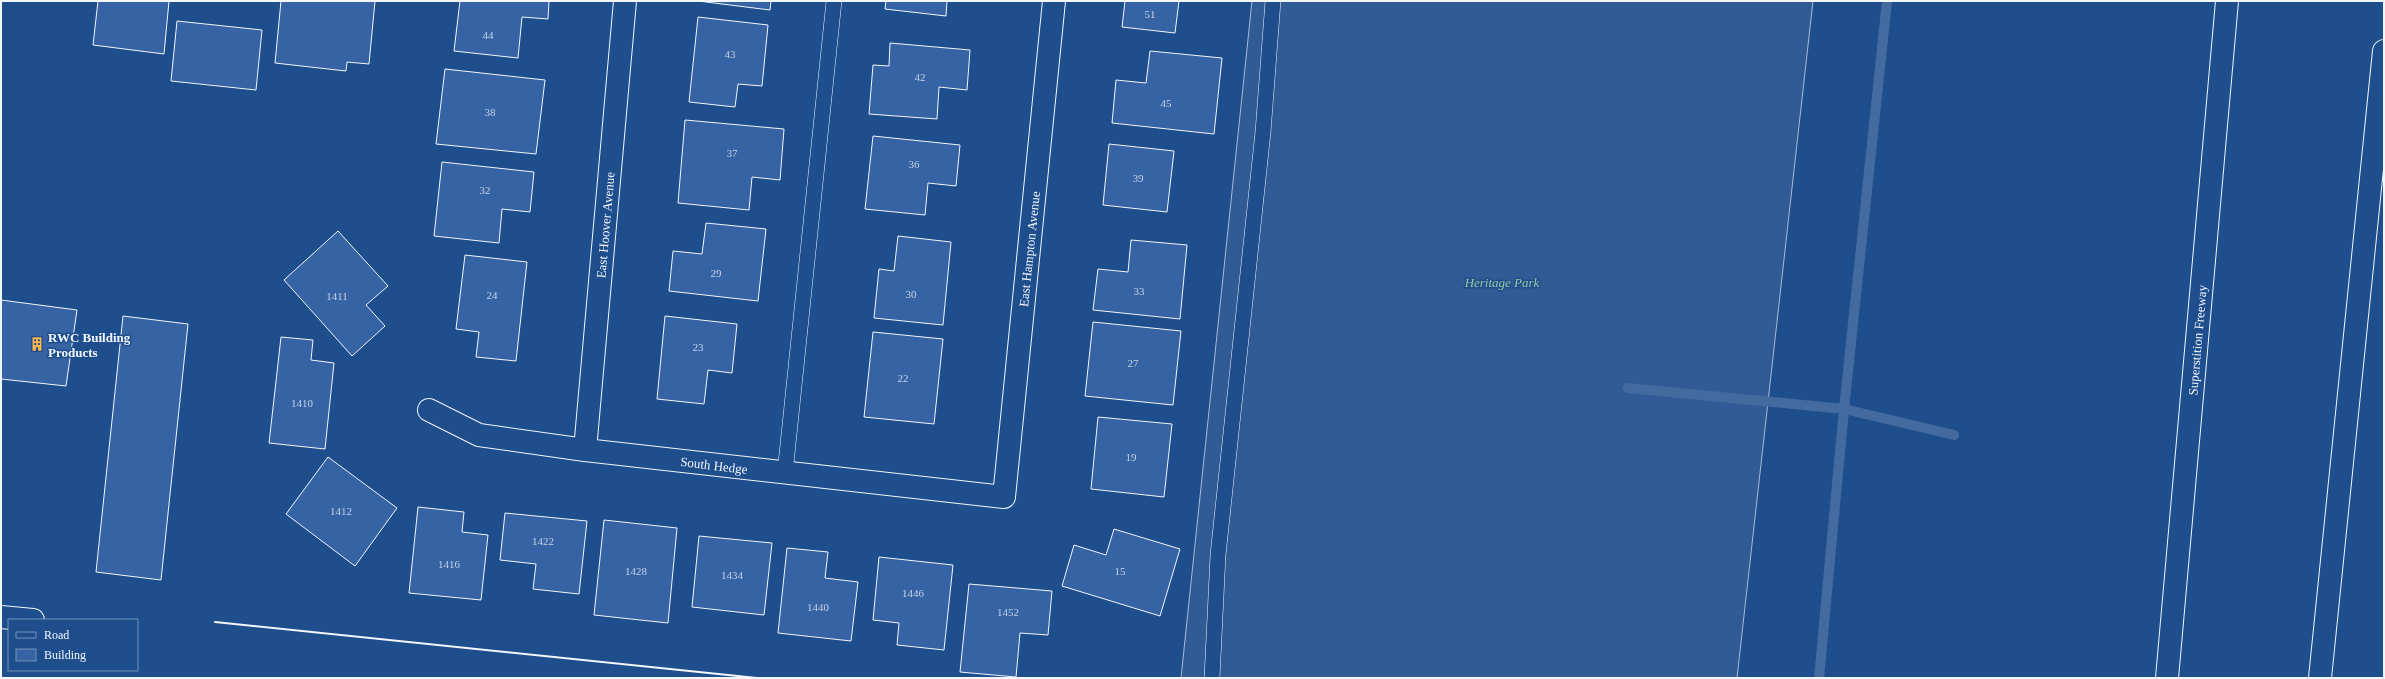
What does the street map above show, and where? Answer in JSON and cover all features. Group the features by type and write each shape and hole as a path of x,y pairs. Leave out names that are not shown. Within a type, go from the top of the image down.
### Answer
{"main road":[{"name":"East Hoover Avenue","path":"585,450 625,1"},
{"name":"East Hampton Avenue","path":"1004,498 1054,1"},
{"name":"Superstition Freeway","path":"2167,678 2227,1"},
{"path":"2320,678 2384,51"},
{"path":"2361,279 2384,129"},
{"name":"South Hedge","path":"429,410 479,435 585,450 1004,498"},
{"path":"1,617 22,619"}],"lane":[{"path":"785,473 834,1"},
{"path":"1212,678 1218,555 1263,132 1273,1"}],"shaded area":[{"name":"Heritage Park","path":"1252,1 1813,1 1737,678 1181,678"}],"building":[{"path":"98,1 169,1 164,54 93,45"},
{"path":"281,1 375,1 369,64 347,62 346,71 275,63"},
{"path":"460,1 549,1 548,19 522,17 518,58 454,51"},
{"path":"698,1 771,1 770,10"},
{"path":"886,1 947,1 946,16 885,9"},
{"path":"1125,1 1179,1 1175,33 1122,27"},
{"path":"698,17 768,25 762,86 738,84 735,107 689,102"},
{"path":"177,21 262,30 256,90 171,81"},
{"path":"890,43 970,50 967,90 939,87 937,119 869,114 873,65 889,66"},
{"path":"1150,51 1222,58 1214,134 1112,123 1116,80 1146,83"},
{"path":"445,69 545,80 536,154 436,144"},
{"path":"685,120 784,129 780,180 752,177 749,210 678,203"},
{"path":"873,136 960,145 956,186 928,183 925,215 865,209"},
{"path":"1109,144 1174,151 1167,212 1103,205"},
{"path":"442,162 534,172 530,212 502,209 499,243 434,236"},
{"path":"706,223 766,229 758,301 669,291 673,251 702,254"},
{"path":"338,231 388,286 366,305 385,326 352,356 284,280"},
{"path":"898,236 951,242 943,325 874,318 879,269 894,271"},
{"path":"1131,240 1187,245 1180,319 1093,310 1098,269 1128,272"},
{"path":"465,255 527,262 516,361 476,357 479,332 456,329"},
{"name":"RWC Building Products","path":"1,300 77,310 66,386 1,379"},
{"path":"123,316 188,324 161,580 96,572"},
{"path":"665,316 737,324 732,373 708,370 704,404 657,399"},
{"path":"1093,322 1181,331 1173,405 1085,396"},
{"path":"873,332 943,339 934,424 864,417"},
{"path":"281,337 313,340 311,360 334,363 325,449 269,443"},
{"path":"1098,417 1172,424 1164,497 1091,489"},
{"path":"328,457 397,508 355,566 286,514"},
{"path":"418,507 464,512 462,532 488,535 481,600 409,593"},
{"path":"505,513 587,521 579,594 533,589 536,564 500,560"},
{"path":"604,520 677,528 668,623 594,615"},
{"path":"1114,529 1180,549 1160,616 1062,586 1074,545 1106,555"},
{"path":"699,536 772,543 764,615 692,607"},
{"path":"787,548 828,552 825,578 858,582 851,641 778,633"},
{"path":"879,557 953,565 944,650 897,645 899,623 873,620"},
{"path":"969,584 1052,591 1048,635 1020,633 1016,677 960,672"}],"waterway":[{"path":"1819,678 1844,409 1887,1"},
{"path":"1628,388 1844,409 1954,435"}],"wall":[{"path":"215,622 757,678"}],"place":[{"name":"RWC Building Products","path":"37,344"}]}
